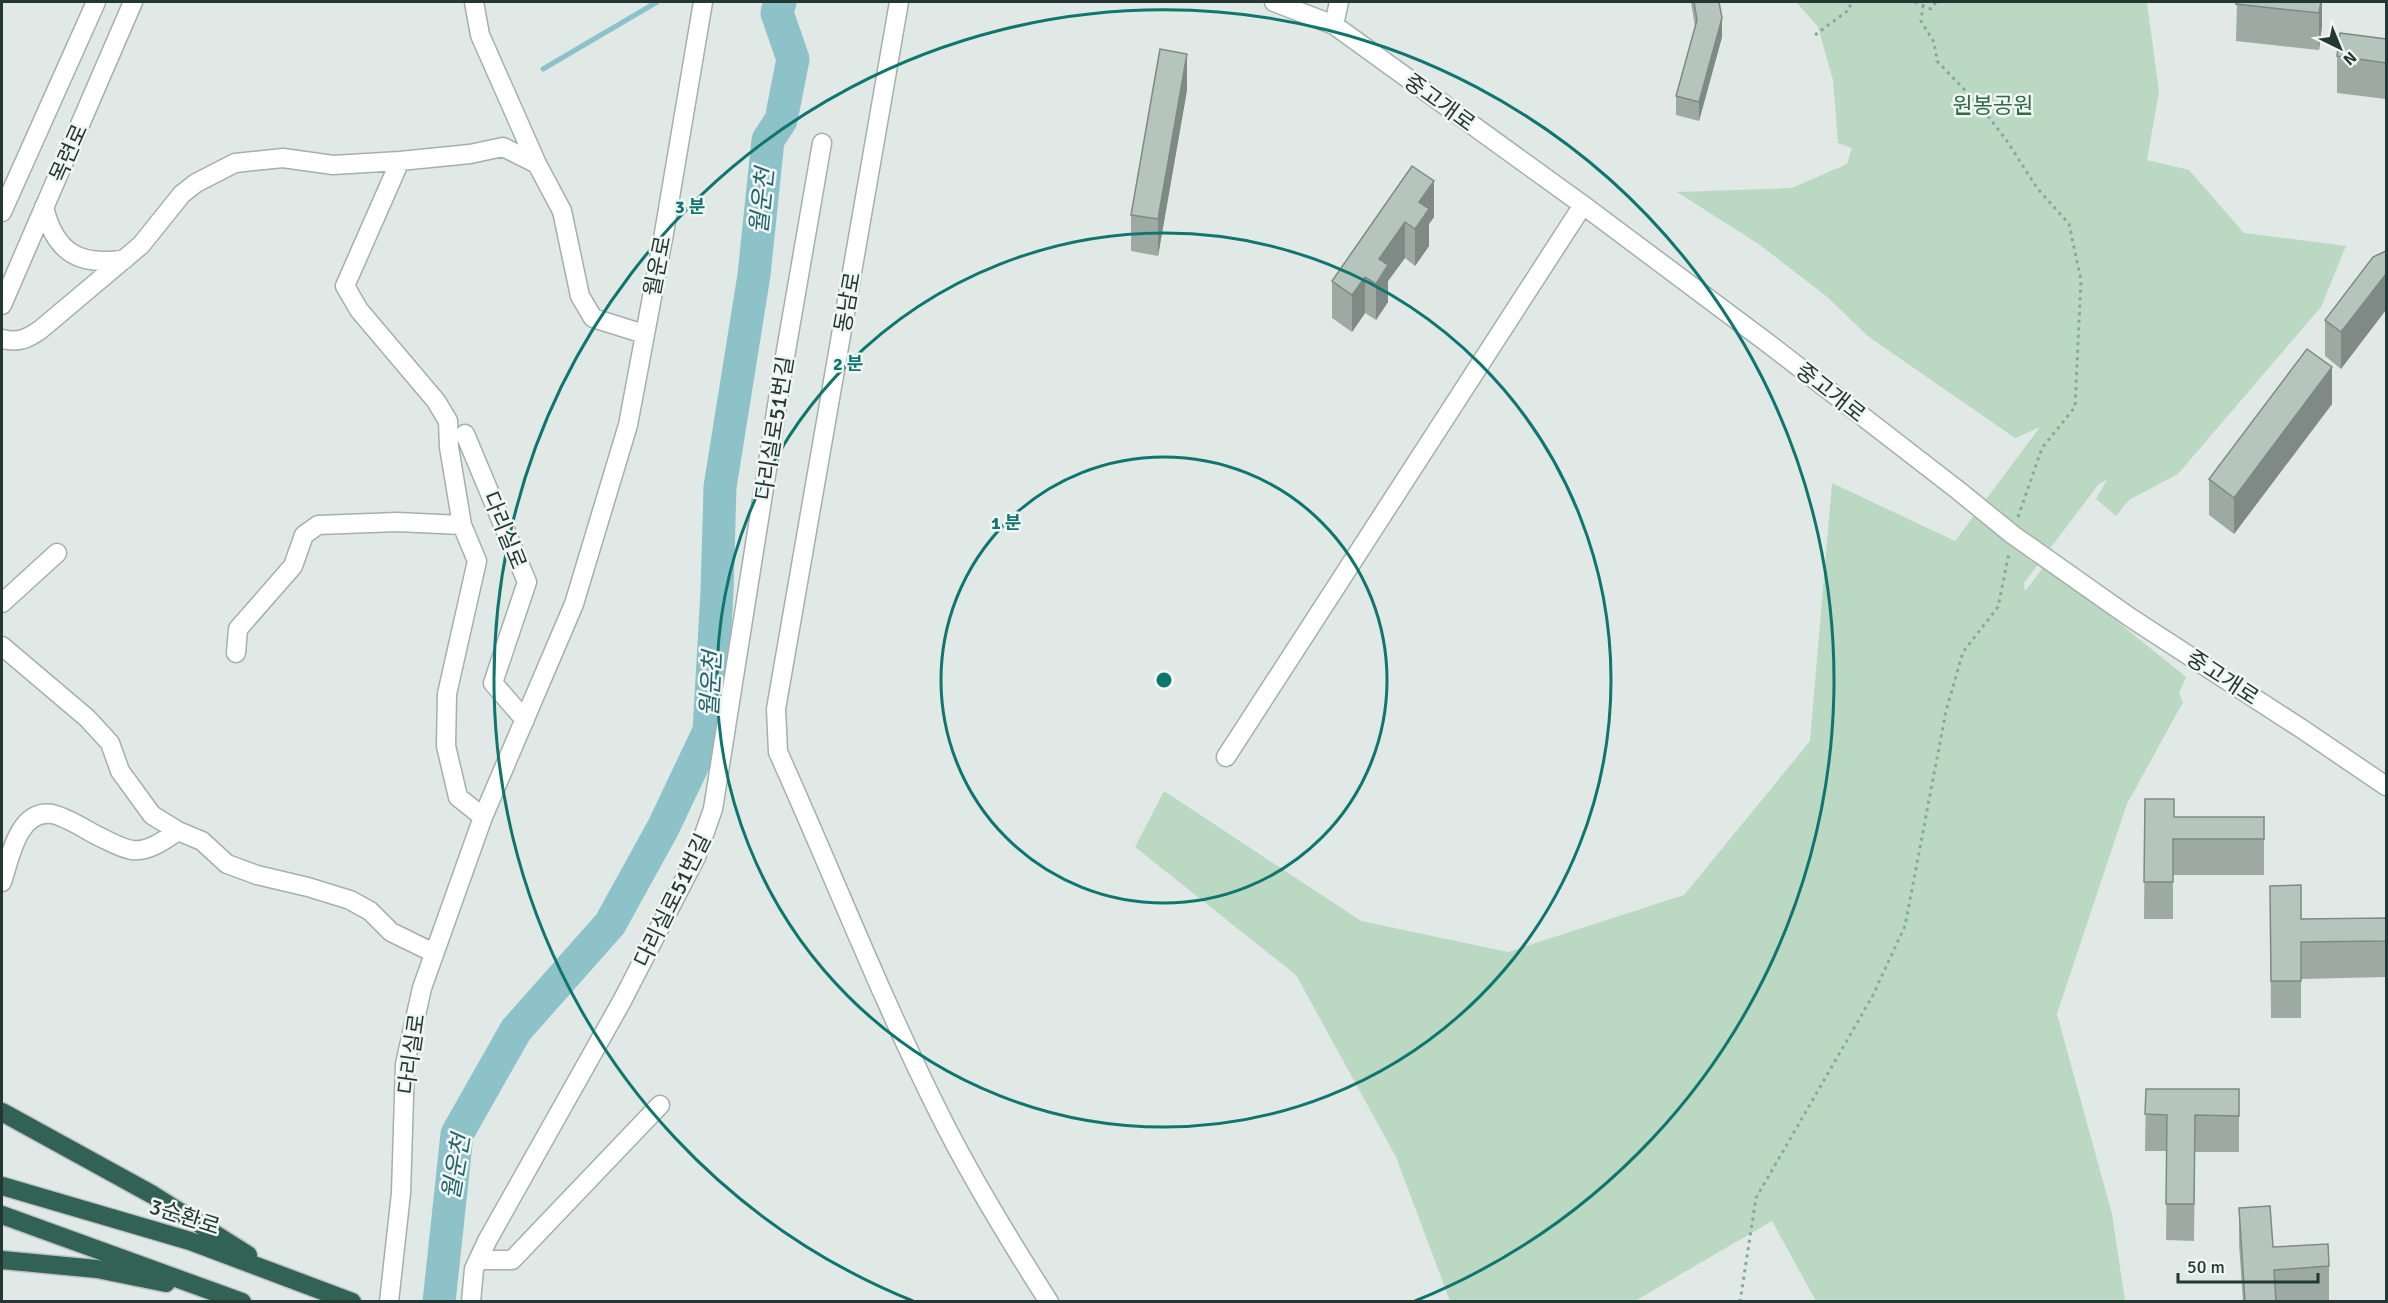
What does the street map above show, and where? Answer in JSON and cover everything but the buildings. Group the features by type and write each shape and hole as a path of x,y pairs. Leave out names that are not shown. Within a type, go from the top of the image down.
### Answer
{"highway":[{"path":"2,1112 153,1195 280,1275"},
{"name":"3순환로","path":"2,1186 190,1241 352,1302"},
{"path":"2,1215 242,1302"},
{"path":"2,1260 106,1270 159,1281 231,1302"}],"street":[{"name":"목련로","path":"2,212 96,2"},
{"name":"목련로","path":"2,305 133,2"},
{"path":"474,2 480,35 537,164 562,211 580,297 593,318 644,334"},
{"name":"월운로","path":"628,425 703,2"},
{"name":"동남로","path":"899,2 776,709 778,752 888,1006 941,1118 989,1208 1049,1302"},
{"name":"중고개로","path":"1274,2 1334,25 1583,205 1779,352 2013,535 2131,618 2386,786"},
{"path":"1334,25 1339,2"},
{"name":"다리실로51번길","path":"471,1302 474,1269 505,1204 622,1001 696,857 713,809 783,368 822,143"},
{"path":"2,339 16,342 28,338 126,259 157,228 182,194 196,183 235,163 283,158 333,165 400,161 471,154 503,147 537,164"},
{"path":"236,653 238,629 293,566 304,535 318,525 397,522 462,525 449,447 448,422 435,401 359,310 345,286 400,161"},
{"path":"1226,757 1583,205"},
{"path":"44,207 53,233 71,252 93,263 126,259"},
{"name":"다리실로","path":"389,1302 401,1193 405,1064 422,988 483,817 574,604 628,425"},
{"name":"다리실로","path":"465,434 527,582 493,683 525,720"},
{"name":"다리실로","path":"462,525 477,561 447,694 446,746 458,797 483,817"},
{"path":"2,603 57,553"},
{"path":"2,646 87,718 110,743 120,771 152,815 202,842 227,864 257,876 308,887 350,900 370,911 391,932 434,953"},
{"path":"2,882 16,840 25,824 36,816 54,814 116,845 133,850 151,848 178,831"},
{"path":"478,1260 512,1260 660,1105"}],"path":[{"path":"1815,35 1850,9 1850,2"},
{"path":"1916,2 1931,9 1936,2"},
{"path":"1740,1302 1756,1198 1872,997 1905,926 1946,711 1963,652 1998,607 2013,535 2042,448 2075,407 2081,280 2069,224 2037,188 2007,141 1981,107 1937,61 1934,42 1921,21 1923,5"}],"green space":[{"name":"원봉공원","path":"1796,2 2147,2 2159,92 2147,160 2189,170 2244,233 2346,246 2321,307 2178,474 2129,500 2116,516 2096,499 2107,480 2098,485 2024,583 2025,591 2046,564 2186,677 2179,693 2183,702 2127,804 2057,1014 2112,1214 2125,1301 1816,1301 1772,1221 1635,1301 1450,1301 1396,1157 1296,975 1135,847 1164,791 1361,921 1508,952 1684,895 1810,741 1832,483 1955,541 2040,427 2015,438 1869,337 1826,296 1760,245 1677,192 1792,188 1847,164 1852,148 1838,143 1833,80 1818,27"}],"waterway":[{"path":"543,69 657,2"},
{"name":"월운천","path":"439,1302 457,1134 516,1030 610,924 663,828 709,731 720,487 754,275 768,140 781,120 793,59 777,13 780,2"}]}
